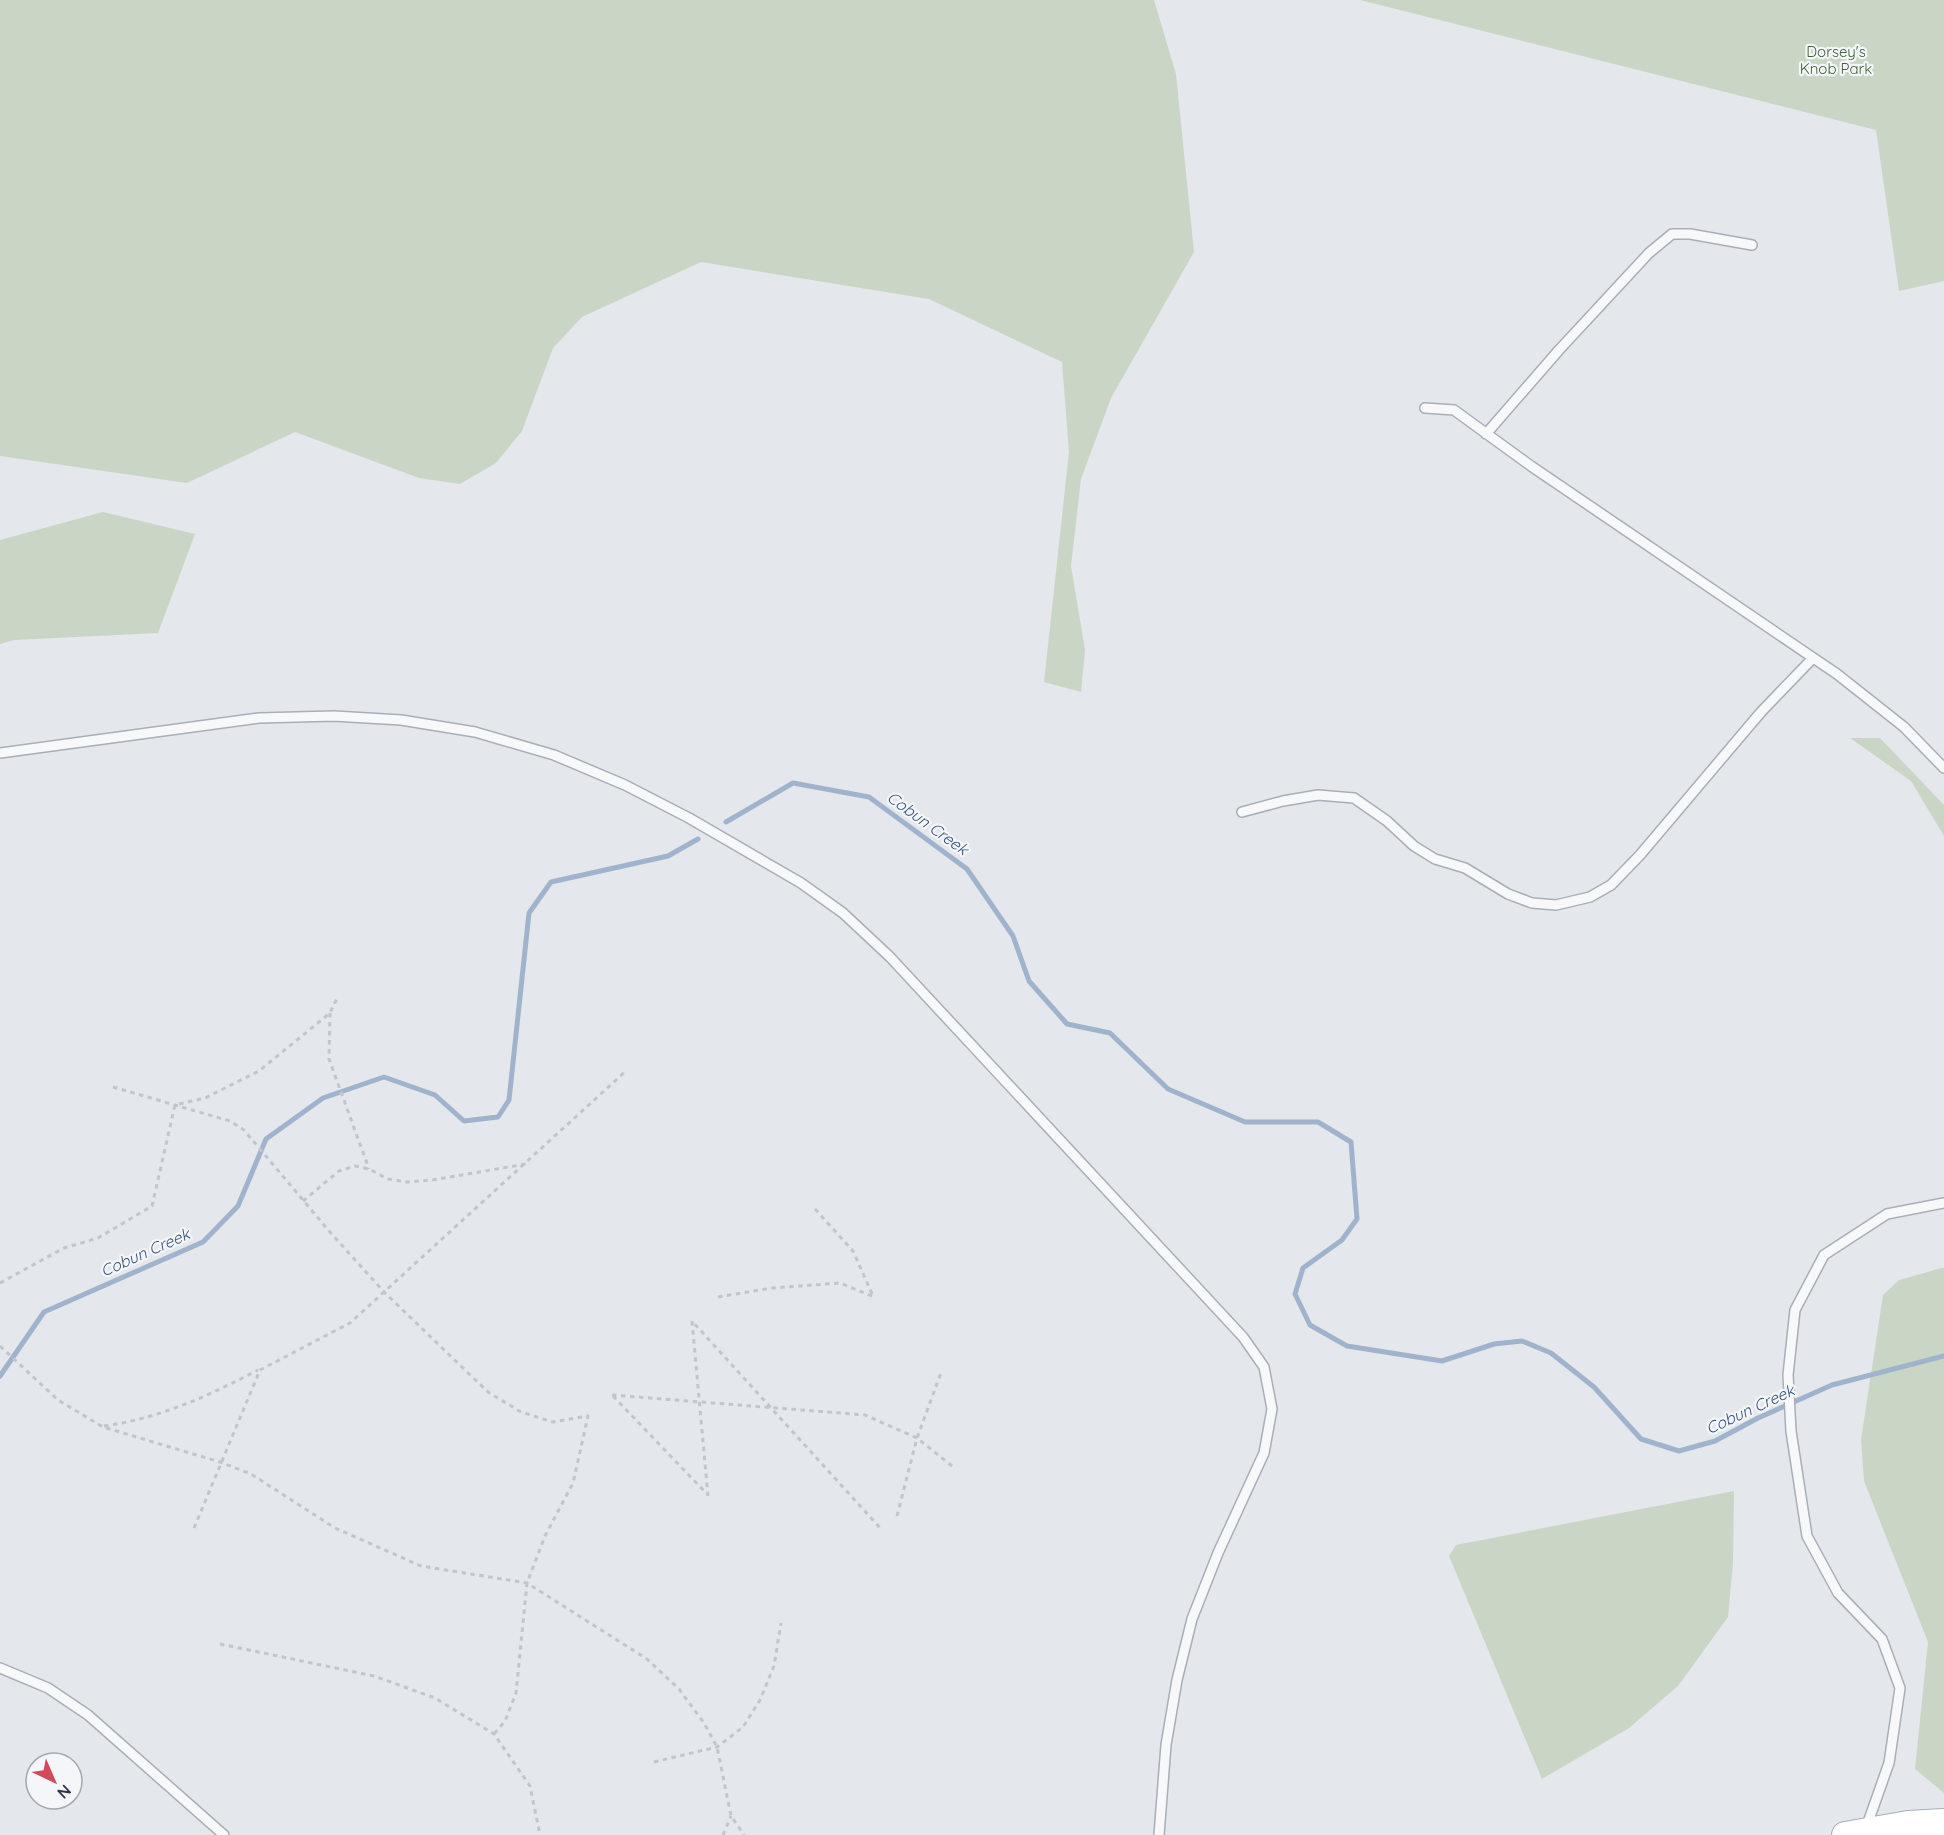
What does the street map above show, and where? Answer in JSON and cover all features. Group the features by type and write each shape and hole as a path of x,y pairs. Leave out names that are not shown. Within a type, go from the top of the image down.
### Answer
{"main road":[{"path":"1854,1834 1908,1824 1944,1822"}],"lane":[{"path":"1486,434 1559,350 1649,253 1672,234 1690,234 1752,245"},
{"path":"1425,408 1454,410 1837,674 1887,712 1944,768"},
{"path":"1242,812 1318,795 1354,798 1387,821 1414,846 1436,859 1465,868 1508,894 1532,903 1556,905 1590,897 1611,885 1640,855 1761,712 1813,658"},
{"path":"0,753 260,718 334,716 401,720 475,732 554,754 625,785 689,818 801,883 843,914 890,957 1243,1336 1264,1367 1272,1409 1264,1453 1218,1553 1192,1619 1177,1680 1166,1745 1159,1835"},
{"path":"1854,1834 1889,1763 1900,1688 1882,1639 1838,1593 1807,1536 1791,1431 1788,1375 1795,1310 1824,1255 1887,1214 1944,1203"},
{"path":"0,1668 48,1688 88,1715 224,1835"},
{"path":"1160,1823 1168,1835"}],"path":[{"path":"175,1105 205,1098 259,1071 330,1013 339,996"},
{"path":"330,1013 329,1059 369,1169"},
{"path":"103,1426 124,1424 193,1403 350,1323 627,1070"},
{"path":"113,1087 230,1121 244,1130 303,1201 385,1293 488,1392 521,1412 553,1422 588,1416 573,1483 545,1536 527,1583 516,1694 505,1721 494,1734"},
{"path":"0,1283 64,1248 98,1238 152,1206 175,1105"},
{"path":"303,1201 339,1171 355,1166 369,1169 388,1179 407,1182 432,1180 526,1163"},
{"path":"718,1297 772,1288 840,1283 874,1297 853,1251 814,1209"},
{"path":"882,1530 771,1407 692,1321 699,1402 708,1496 612,1395 699,1402 771,1407 865,1415 917,1438 952,1466"},
{"path":"0,1346 58,1400 103,1426 220,1462 261,1478 335,1528 421,1566 527,1583 647,1659 679,1689 704,1723 717,1747 731,1816 744,1835"},
{"path":"194,1528 260,1370"},
{"path":"897,1516 917,1438 942,1370"},
{"path":"654,1762 717,1747 743,1727 760,1700 774,1666 781,1623"},
{"path":"220,1644 374,1676 435,1698 494,1734 530,1786 540,1835"},
{"path":"723,1835 731,1816"}],"green space":[{"path":"0,0 1154,0 1176,74 1194,252 1111,398 1081,479 1071,566 1085,650 1081,692 1044,682 1069,452 1062,362 929,299 701,262 582,317 553,348 522,431 496,463 460,484 419,478 295,432 187,483 0,456"},
{"name":"Dorsey's Knob Park","path":"1360,0 1944,0 1944,281 1899,291 1876,130"},
{"path":"103,512 195,534 158,633 14,640 0,644 0,540"},
{"path":"1850,738 1880,738 1944,805 1944,836 1911,781"},
{"path":"1944,1268 1944,1793 1915,1769 1928,1642 1864,1481 1861,1440 1883,1295 1899,1280"},
{"path":"1734,1491 1733,1563 1728,1617 1678,1686 1629,1728 1542,1779 1449,1556 1456,1545"}],"waterway":[{"name":"Cobun Creek","path":"726,822 793,783 869,797 967,869 1013,936 1029,981 1067,1024 1110,1033 1168,1089 1245,1122 1318,1122 1351,1142 1357,1219 1342,1240 1303,1268 1295,1294 1310,1325 1347,1346 1442,1361 1494,1344 1522,1341 1551,1353 1594,1387 1641,1439 1679,1451 1715,1441 1758,1418 1832,1385 1944,1356"},
{"name":"Cobun Creek","path":"0,1376 44,1312 203,1242 238,1206 266,1139 323,1098 384,1077 435,1095 464,1121 498,1117 509,1100 529,913 551,882 668,856 698,839"}]}
